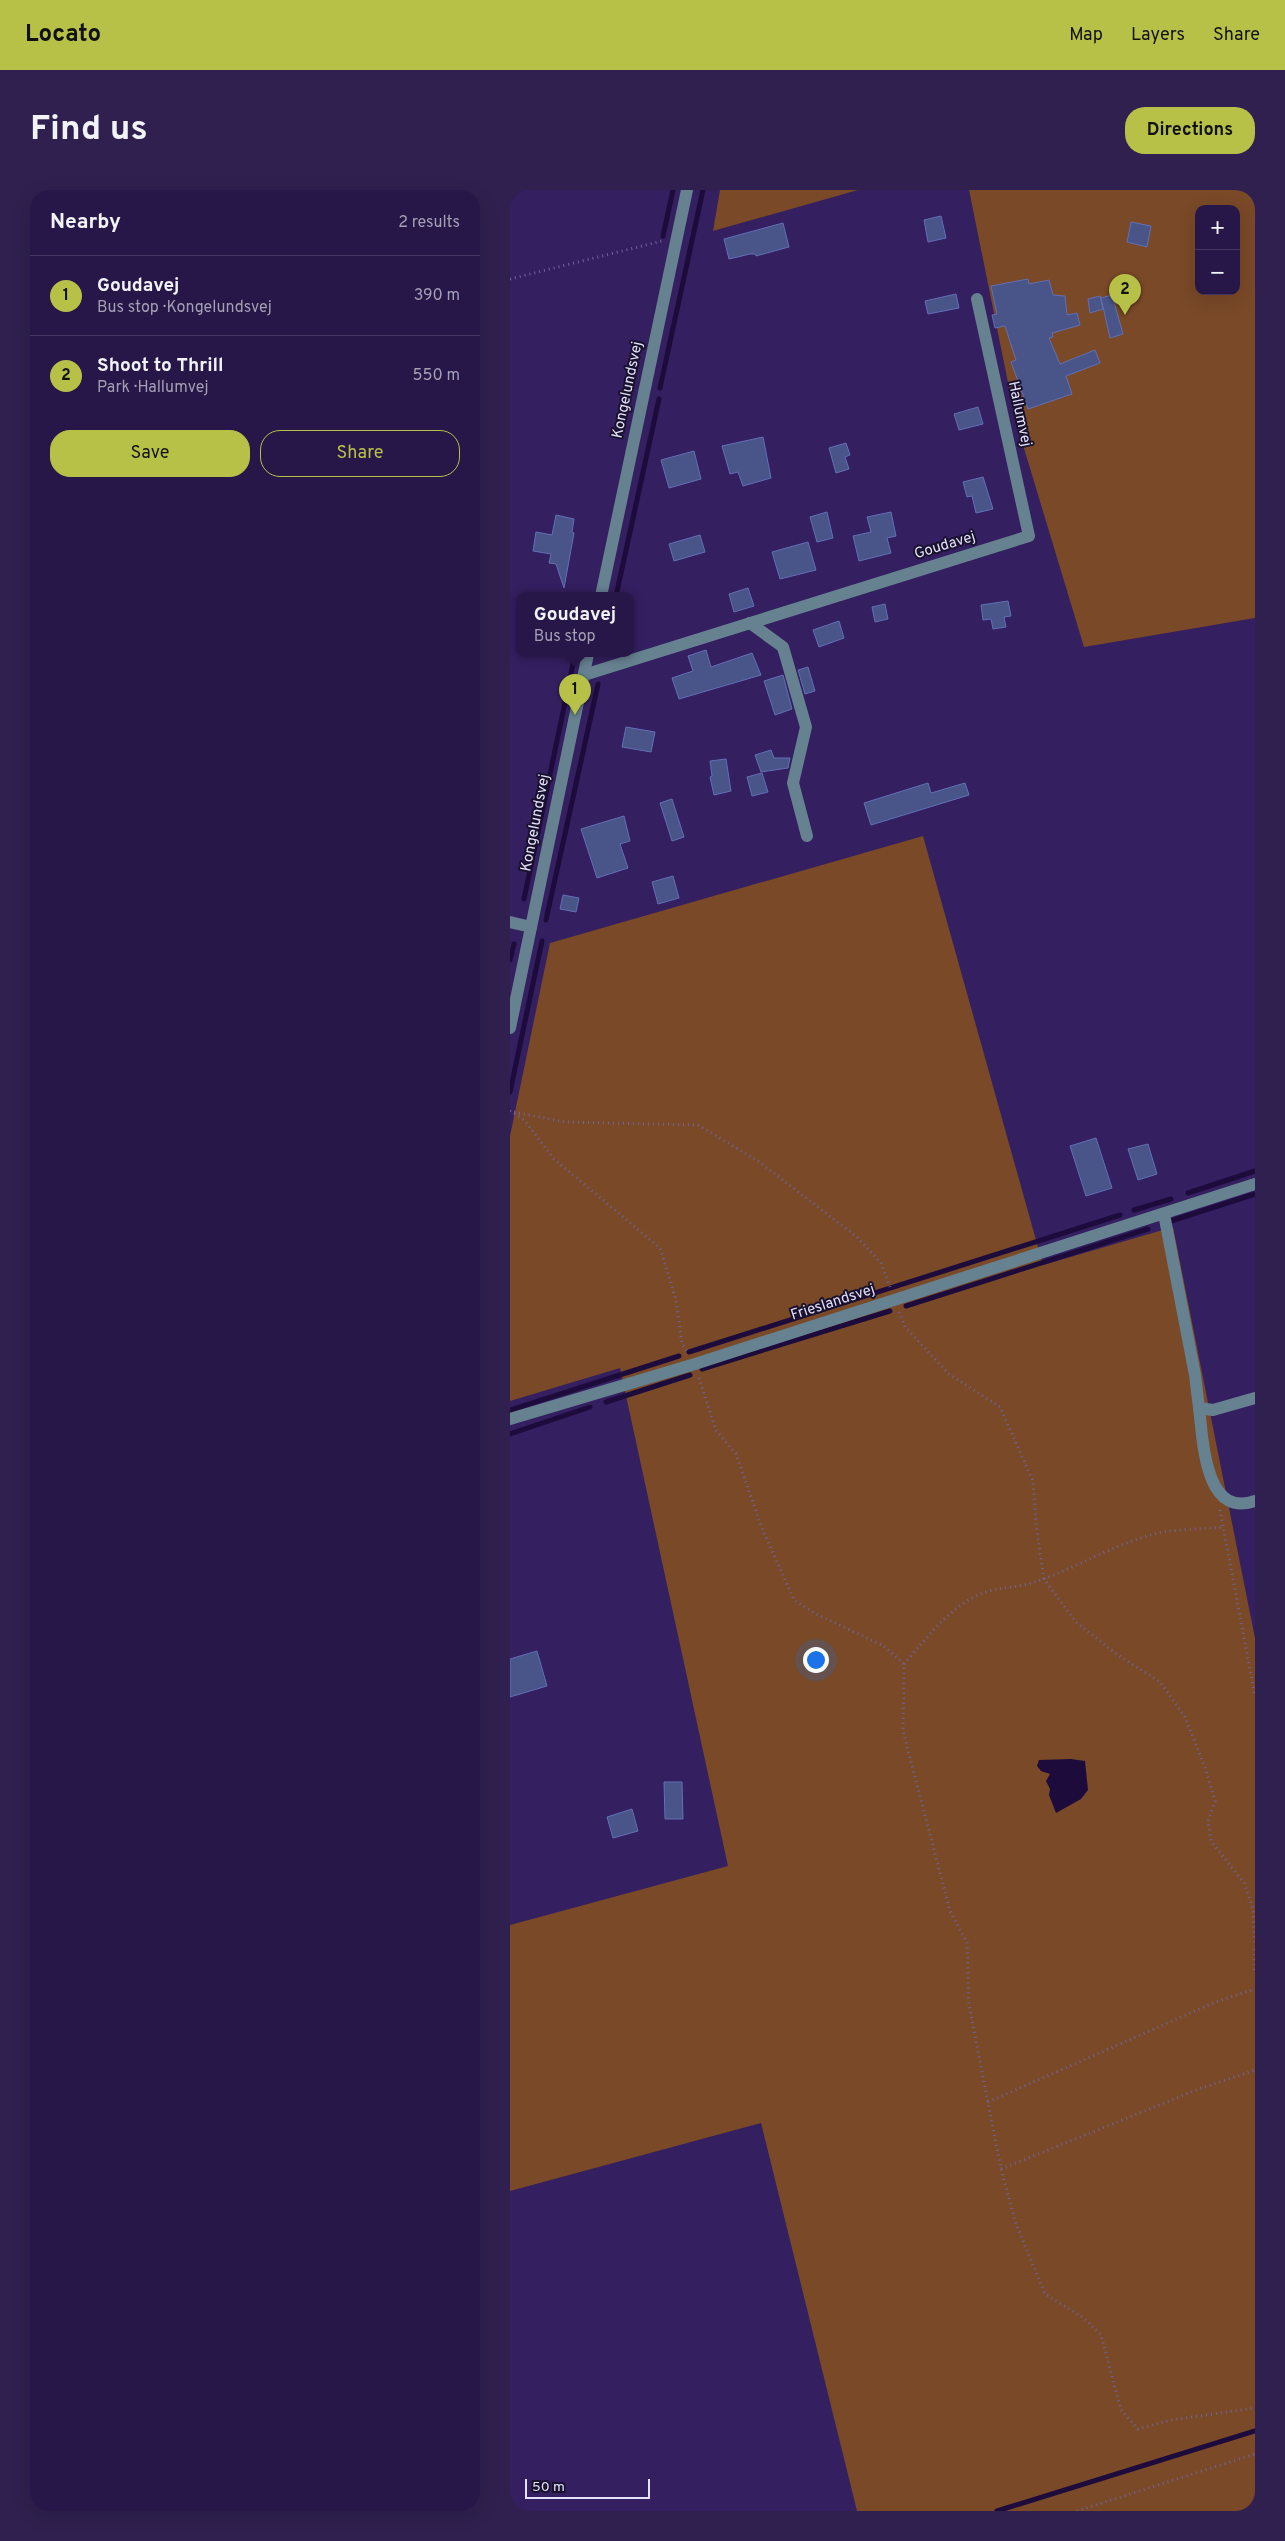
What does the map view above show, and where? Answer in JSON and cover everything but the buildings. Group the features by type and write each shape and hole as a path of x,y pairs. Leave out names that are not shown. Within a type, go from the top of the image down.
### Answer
{"street":[{"name":"Kongelundsvej","path":"601,592 687,190"},
{"name":"Hallumvej","path":"977,299 1029,536"},
{"name":"Goudavej","path":"584,675 1029,536"},
{"path":"750,624 783,647 806,728 793,783 807,836"},
{"name":"Kongelundsvej","path":"510,1028 587,657"},
{"path":"510,922 531,927"},
{"name":"Frieslandsvej","path":"510,1419 695,1364 1255,1184"},
{"path":"1164,1214 1195,1375 1208,1473 1215,1490 1232,1501 1249,1503 1255,1501"},
{"path":"1199,1408 1213,1410 1255,1398"}],"path":[{"path":"510,280 677,237"},
{"path":"888,1282 881,1263 850,1231 758,1160 698,1125 564,1122 510,1111 525,1121 554,1159 660,1248 676,1300 682,1344 695,1364 716,1430 736,1454 762,1528 794,1600 816,1614 884,1646 904,1664"},
{"path":"895,1300 905,1327 949,1374 1000,1407 1034,1481 1036,1524 1044,1579 1076,1622 1119,1656 1160,1682 1186,1717 1206,1770 1215,1801 1208,1821 1212,1841 1244,1883 1253,1909 1255,1943"},
{"path":"1215,1490 1224,1527 1255,1696"},
{"path":"1224,1527 1162,1532 1044,1579 1024,1585 1003,1586 973,1597 947,1615 904,1664 903,1731 950,1911 967,1943 968,2006 1001,2169 1016,2224 1046,2294 1084,2318 1101,2335 1120,2410 1138,2429 1171,2420 1255,2408"},
{"path":"1255,1949 1255,1974"},
{"path":"988,2102 1213,2003 1255,1989"},
{"path":"1001,2169 1199,2089 1255,2070"},
{"path":"1078,2511 1255,2454"},
{"path":"1245,2511 1255,2506"}],"shaded area":[{"path":"720,190 858,190 713,231"},
{"path":"969,190 1255,190 1255,618 1084,647 1016,422"},
{"path":"923,836 1043,1265 1173,1227 1255,1638 1255,2511 857,2511 761,2123 510,2191 510,1925 728,1866 620,1368 510,1401 510,1136 550,943"},
{"path":"1071,1759 1085,1761 1088,1790 1081,1799 1056,1813 1046,1781 1050,1774 1041,1771 1037,1766 1039,1760"}],"waterway":[{"path":"663,236 673,190"},
{"path":"660,388 703,190"},
{"path":"617,592 659,399"},
{"path":"524,899 573,664"},
{"path":"546,920 598,684"},
{"path":"510,1092 542,941"},
{"path":"510,960 514,944"},
{"path":"1188,1193 1255,1171"},
{"path":"1168,1222 1255,1194"},
{"path":"1134,1210 1171,1199"},
{"path":"689,1352 1120,1215"},
{"path":"906,1306 1148,1229"},
{"path":"702,1369 890,1311"},
{"path":"510,1410 679,1356"},
{"path":"606,1402 690,1375"},
{"path":"510,1434 590,1407"},
{"path":"997,2511 1255,2431"}],"place":[{"name":"Shoot to Thrill","path":"1125,315"},
{"name":"Goudavej","path":"575,715"}]}
